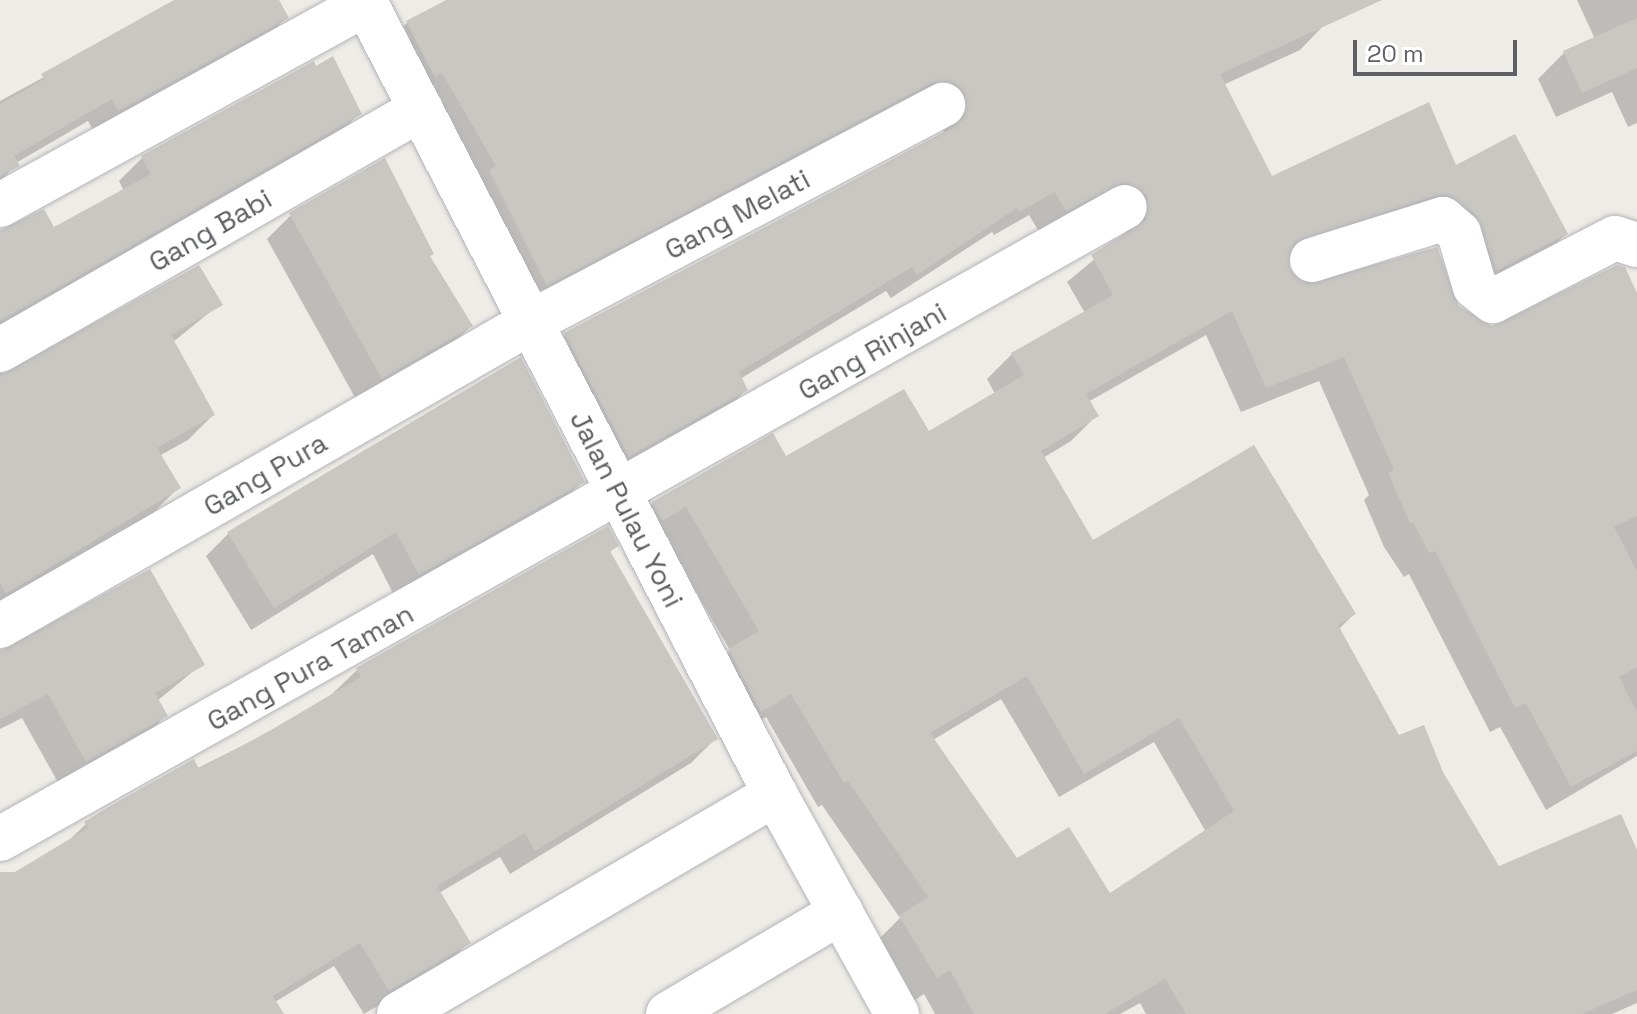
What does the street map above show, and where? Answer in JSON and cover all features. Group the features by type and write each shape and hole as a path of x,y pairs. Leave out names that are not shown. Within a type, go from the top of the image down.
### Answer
{"street":[{"name":"Jalan Pulau Yoni","path":"365,2 891,1012"},
{"path":"0,205 365,2"},
{"name":"Gang Melati","path":"531,322 943,105"},
{"name":"Gang Babi","path":"0,350 421,109"},
{"name":"Gang Rinjani","path":"620,494 1125,207"},
{"path":"1312,260 1443,219 1459,233 1475,287 1493,301 1615,238 1637,245"},
{"name":"Gang Pura","path":"0,626 531,322"},
{"name":"Gang Pura Taman","path":"0,839 620,494"},
{"path":"399,1014 775,794"},
{"path":"668,1014 841,912"}],"building":[{"path":"174,0 279,0 289,18 118,111 112,99 14,156 20,166 0,176 0,104 44,79 41,74"},
{"path":"446,0 1382,0 1220,74 1272,176 1429,102 1456,165 1515,134 1568,234 1496,271 1476,215 1449,195 1436,195 1294,243 1288,267 1306,284 1437,247 1459,306 1492,326 1617,265 1625,267 1637,293 1637,516 1614,527 1637,571 1637,667 1619,677 1637,712 1637,751 1571,787 1526,703 1515,708 1435,551 1429,553 1413,522 1410,523 1388,473 1394,470 1344,357 1266,388 1232,311 1086,394 1099,416 1041,451 1093,540 1254,445 1356,614 1338,625 1399,735 1424,725 1443,772 1499,866 1621,814 1637,850 1637,990 1582,1014 1186,1014 1165,979 1105,1014 974,1014 950,970 937,978 899,916 928,897 848,781 844,783 791,694 761,712 728,649 759,631 686,507 662,521 652,502 773,433 786,456 904,389 929,431 1024,375 1011,353 1113,295 1091,255 1146,220 1147,195 1125,182 1066,211 1055,192 1019,212 1017,208 917,275 912,267 739,372 748,390 629,457 564,333 955,127 964,118 965,94 956,84 931,83 547,286 489,170 496,166 442,73 435,77 406,21","holes":["1027,676 1084,774 1179,718 1234,811 1110,893 1069,827 1017,858 930,733"]},
{"path":"1637,18 1637,68 1582,93 1563,51"},
{"path":"333,56 362,114 0,321 0,230 44,209 54,227 151,174 141,156 314,61 316,66"},
{"path":"385,158 434,254 430,256 473,326 382,379 289,213"},
{"path":"199,265 223,305 171,335 215,415 157,448 181,488 6,594 0,582 0,375"},
{"path":"521,357 585,482 419,575 396,532 274,608 227,532"},
{"path":"608,526 619,546 610,551 718,739 535,851 525,833 437,886 471,943 389,991 360,943 273,996 284,1014 0,1014 0,872 15,872 88,828 84,822 194,759 199,769 271,730 361,677 356,668"},
{"path":"150,569 205,665 155,693 168,716 86,762 48,694 0,719 0,651"}]}
